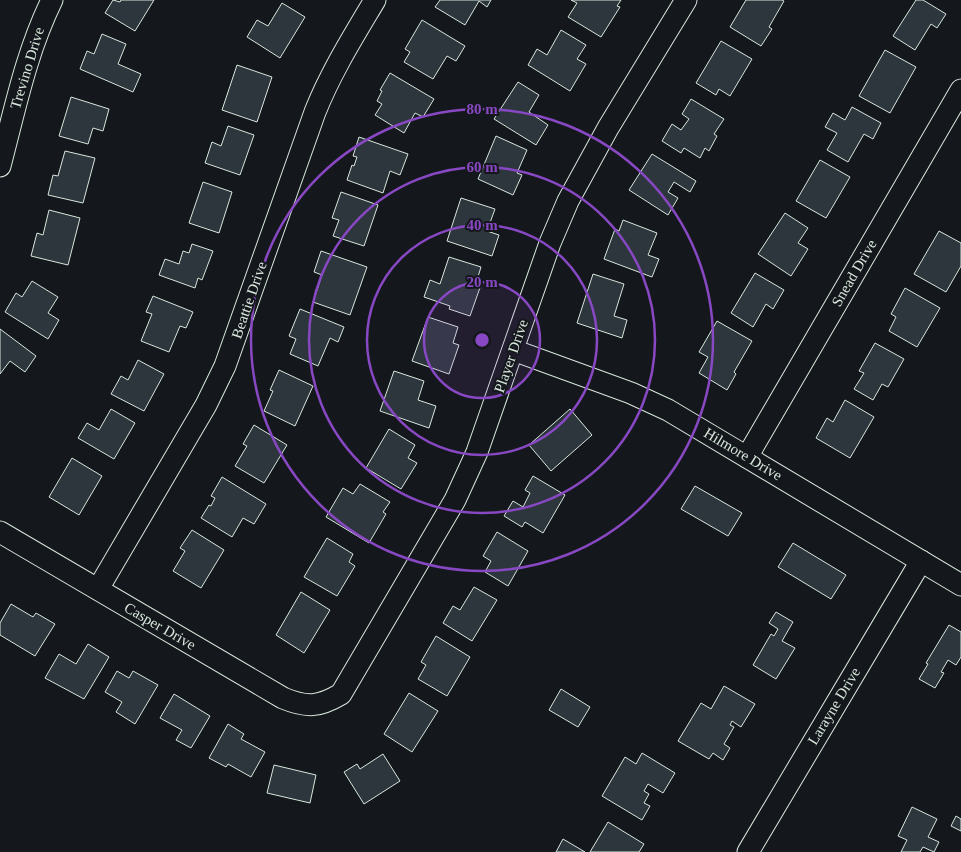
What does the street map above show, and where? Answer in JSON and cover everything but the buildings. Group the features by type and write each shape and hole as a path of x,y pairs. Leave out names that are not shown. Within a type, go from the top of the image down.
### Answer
{"street":[{"name":"Trevino Drive","path":"0,166 25,66 33,42 52,0"},
{"name":"Beattie Drive","path":"98,589 206,405 225,366 315,112 341,56 375,0"},
{"name":"Player Drive","path":"325,702 341,694 347,686 455,500 477,452 550,243 568,201 608,128 686,0"},
{"name":"Snead Drive","path":"747,457 961,90"},
{"name":"Hilmore Drive","path":"513,350 638,396 668,410 961,585"},
{"name":"Casper Drive","path":"0,532 283,698 296,704 307,706 325,702"},
{"name":"Larayne Drive","path":"748,852 921,561"}]}
